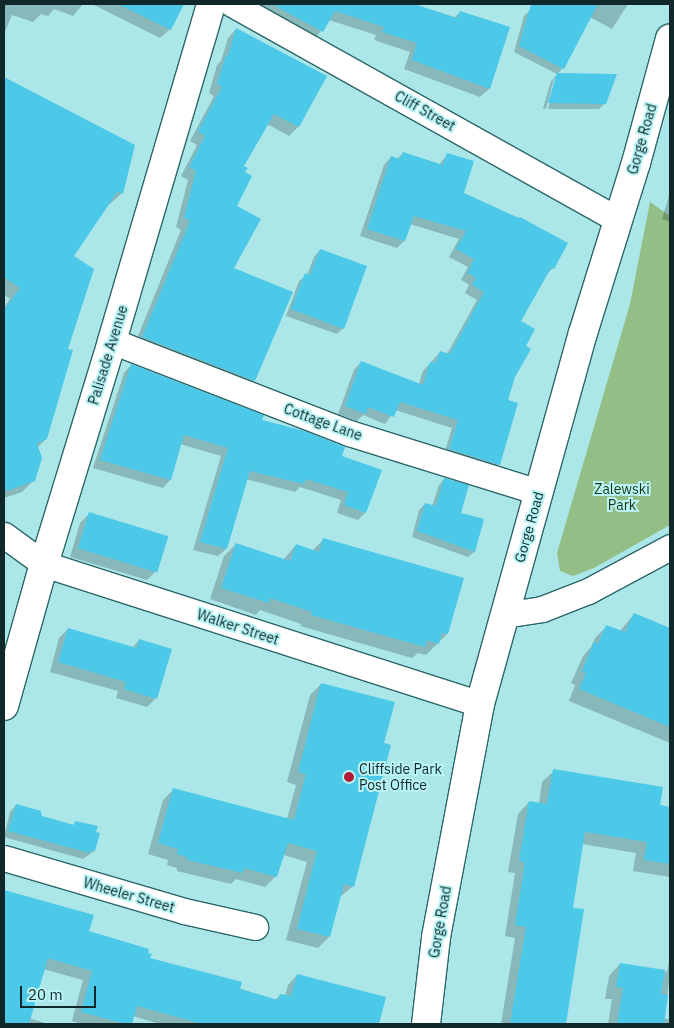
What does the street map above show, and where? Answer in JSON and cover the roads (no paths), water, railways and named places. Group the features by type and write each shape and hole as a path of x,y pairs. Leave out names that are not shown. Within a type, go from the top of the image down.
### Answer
{"main road":[{"name":"Palisade Avenue","path":"4,706 44,564 211,4"},
{"name":"Gorge Road","path":"426,1024 436,937 480,704 583,334 636,163 670,39"}],"street":[{"name":"Cliff Street","path":"232,4 618,220"},
{"name":"Cottage Lane","path":"112,341 349,433 538,492"},
{"name":"Walker Street","path":"4,535 44,564 480,704"},
{"path":"504,615 542,610 588,591 670,547"},
{"name":"Wheeler Street","path":"4,858 184,911 255,927"}],"place":[{"name":"Cliffside Park Post Office","path":"349,777"}],"park label":[{"name":"Zalewski Park","path":"622,498"}]}
